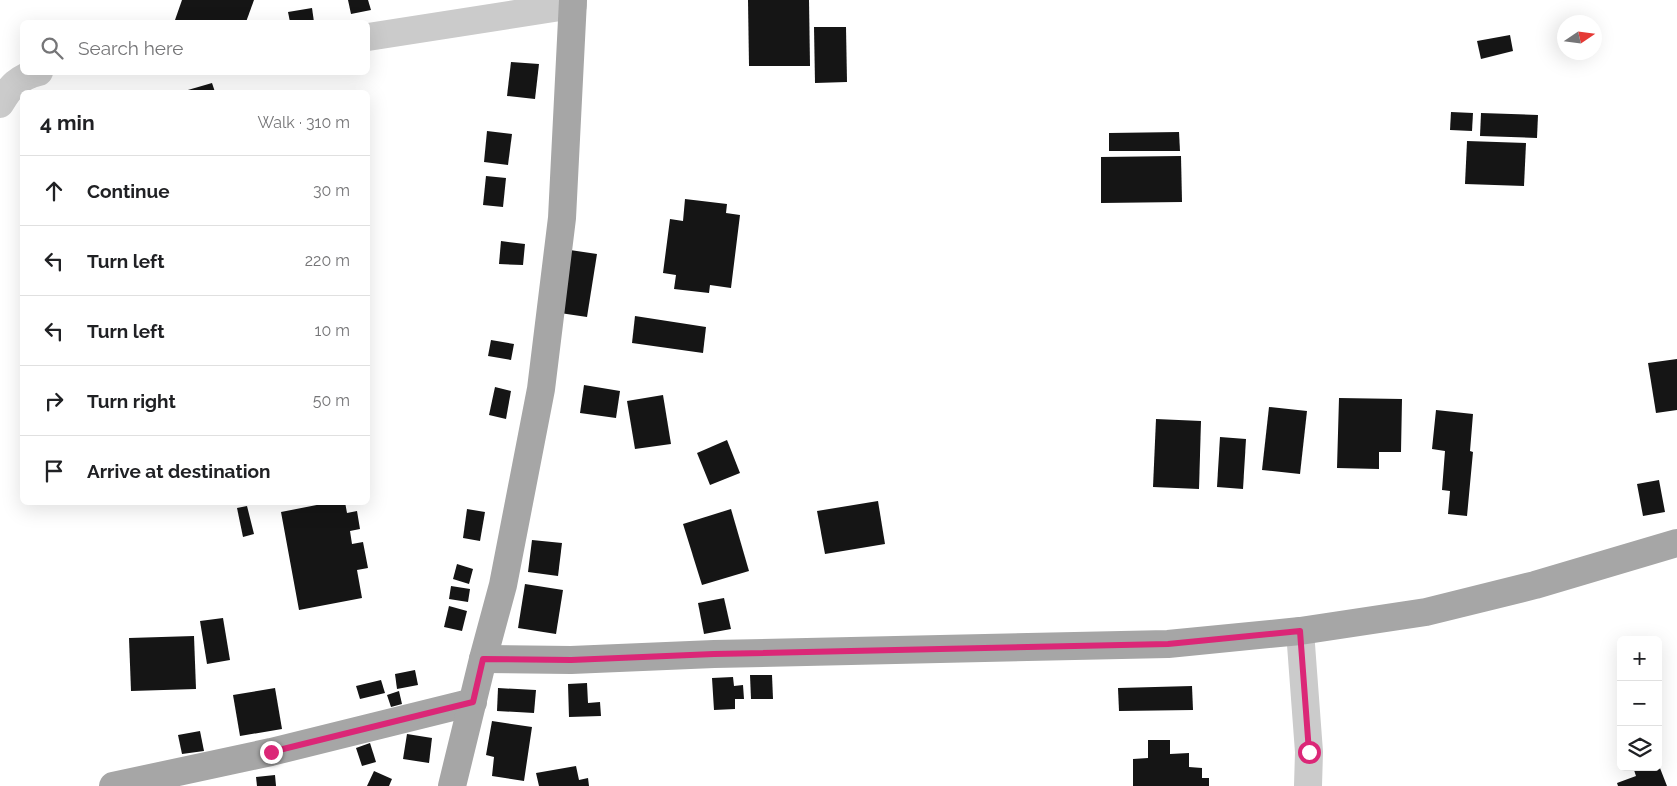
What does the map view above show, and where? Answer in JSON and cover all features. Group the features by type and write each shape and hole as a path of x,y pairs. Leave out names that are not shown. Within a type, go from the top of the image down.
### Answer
{"main road":[{"path":"452,786 503,585 541,389 562,218 573,3"},
{"path":"483,659 571,660 714,654 1168,644 1300,631 1426,612 1535,585 1677,543"},
{"path":"113,786 271,752 473,702"}],"street":[{"path":"370,37 573,3"},
{"path":"0,104 11,86 29,75"},
{"path":"1300,631 1309,752 1308,786"}],"building":[{"path":"182,0 254,0 247,20 175,20"},
{"path":"348,0 368,0 371,10 351,14"},
{"path":"748,0 809,0 810,66 749,66"},
{"path":"312,8 314,20 290,20 288,12"},
{"path":"814,27 846,27 847,82 815,83"},
{"path":"1510,35 1513,51 1481,59 1477,41"},
{"path":"511,62 539,64 535,99 507,96"},
{"path":"212,83 214,90 188,90"},
{"path":"1451,112 1473,113 1472,131 1450,130"},
{"path":"1481,113 1538,115 1537,138 1480,136"},
{"path":"487,131 512,134 508,165 484,162"},
{"path":"1179,132 1180,151 1109,151 1109,133"},
{"path":"1467,141 1526,143 1524,186 1465,184"},
{"path":"1181,156 1182,202 1101,203 1101,157"},
{"path":"486,176 506,178 503,207 483,205"},
{"path":"685,199 727,204 726,213 740,215 731,288 710,285 709,293 674,289 676,275 663,273 670,219 683,221"},
{"path":"501,241 525,244 523,265 499,264"},
{"path":"570,250 597,254 587,317 560,313"},
{"path":"635,316 706,327 703,353 632,343"},
{"path":"491,340 514,344 511,360 488,356"},
{"path":"1677,359 1677,410 1656,413 1648,363"},
{"path":"584,385 620,391 616,418 580,413"},
{"path":"495,387 511,391 506,419 489,415"},
{"path":"663,395 671,444 635,449 627,401"},
{"path":"1339,398 1402,399 1401,452 1379,452 1379,469 1337,468"},
{"path":"1269,407 1307,411 1300,474 1262,470"},
{"path":"1436,410 1473,414 1470,451 1473,452 1467,516 1448,514 1450,491 1442,490 1445,451 1432,449"},
{"path":"1156,419 1201,421 1199,489 1153,487"},
{"path":"1220,437 1246,439 1243,489 1217,487"},
{"path":"727,440 740,473 710,485 697,453"},
{"path":"1659,480 1665,512 1643,516 1637,484"},
{"path":"878,501 885,544 825,554 817,511"},
{"path":"317,505 346,505 347,513 357,511 360,529 350,531 352,544 363,542 368,568 357,570 362,598 299,610 281,512"},
{"path":"247,506 254,534 243,537 237,508"},
{"path":"467,509 485,512 480,541 463,538"},
{"path":"731,509 749,571 702,585 683,524"},
{"path":"532,540 562,543 558,576 528,572"},
{"path":"457,564 473,569 469,584 453,579"},
{"path":"525,584 563,590 556,634 518,628"},
{"path":"451,586 470,589 468,602 449,599"},
{"path":"724,598 731,629 704,634 698,603"},
{"path":"449,606 467,611 462,631 444,627"},
{"path":"223,618 230,660 207,664 200,621"},
{"path":"194,636 196,689 131,691 129,638"},
{"path":"415,670 418,685 397,689 395,674"},
{"path":"750,675 772,675 773,699 751,699"},
{"path":"733,677 734,686 743,685 744,699 735,699 735,709 714,710 712,678"},
{"path":"381,680 385,693 360,699 356,686"},
{"path":"587,683 588,703 600,702 601,716 569,717 568,684"},
{"path":"1192,686 1193,710 1119,711 1118,688"},
{"path":"275,688 282,729 240,736 233,695"},
{"path":"498,688 536,690 534,713 497,711"},
{"path":"399,691 402,704 391,707 387,695"},
{"path":"492,721 532,727 524,781 492,776 494,757 486,755"},
{"path":"200,731 204,751 182,754 178,735"},
{"path":"407,734 432,738 429,763 403,759"},
{"path":"1148,740 1170,740 1170,754 1189,753 1189,767 1202,768 1202,778 1209,778 1209,786 1133,786 1133,759 1148,758"},
{"path":"370,743 376,762 362,766 356,748"},
{"path":"576,766 579,780 588,778 589,786 539,786 536,773"},
{"path":"374,771 392,779 389,786 367,786"},
{"path":"1634,771 1661,771 1667,786 1618,786 1617,783 1636,776"},
{"path":"275,775 276,786 257,786 256,777"}],"route":[{"path":"271,752 473,702 483,659 571,660 714,654 1168,644 1300,631 1309,752"}]}
